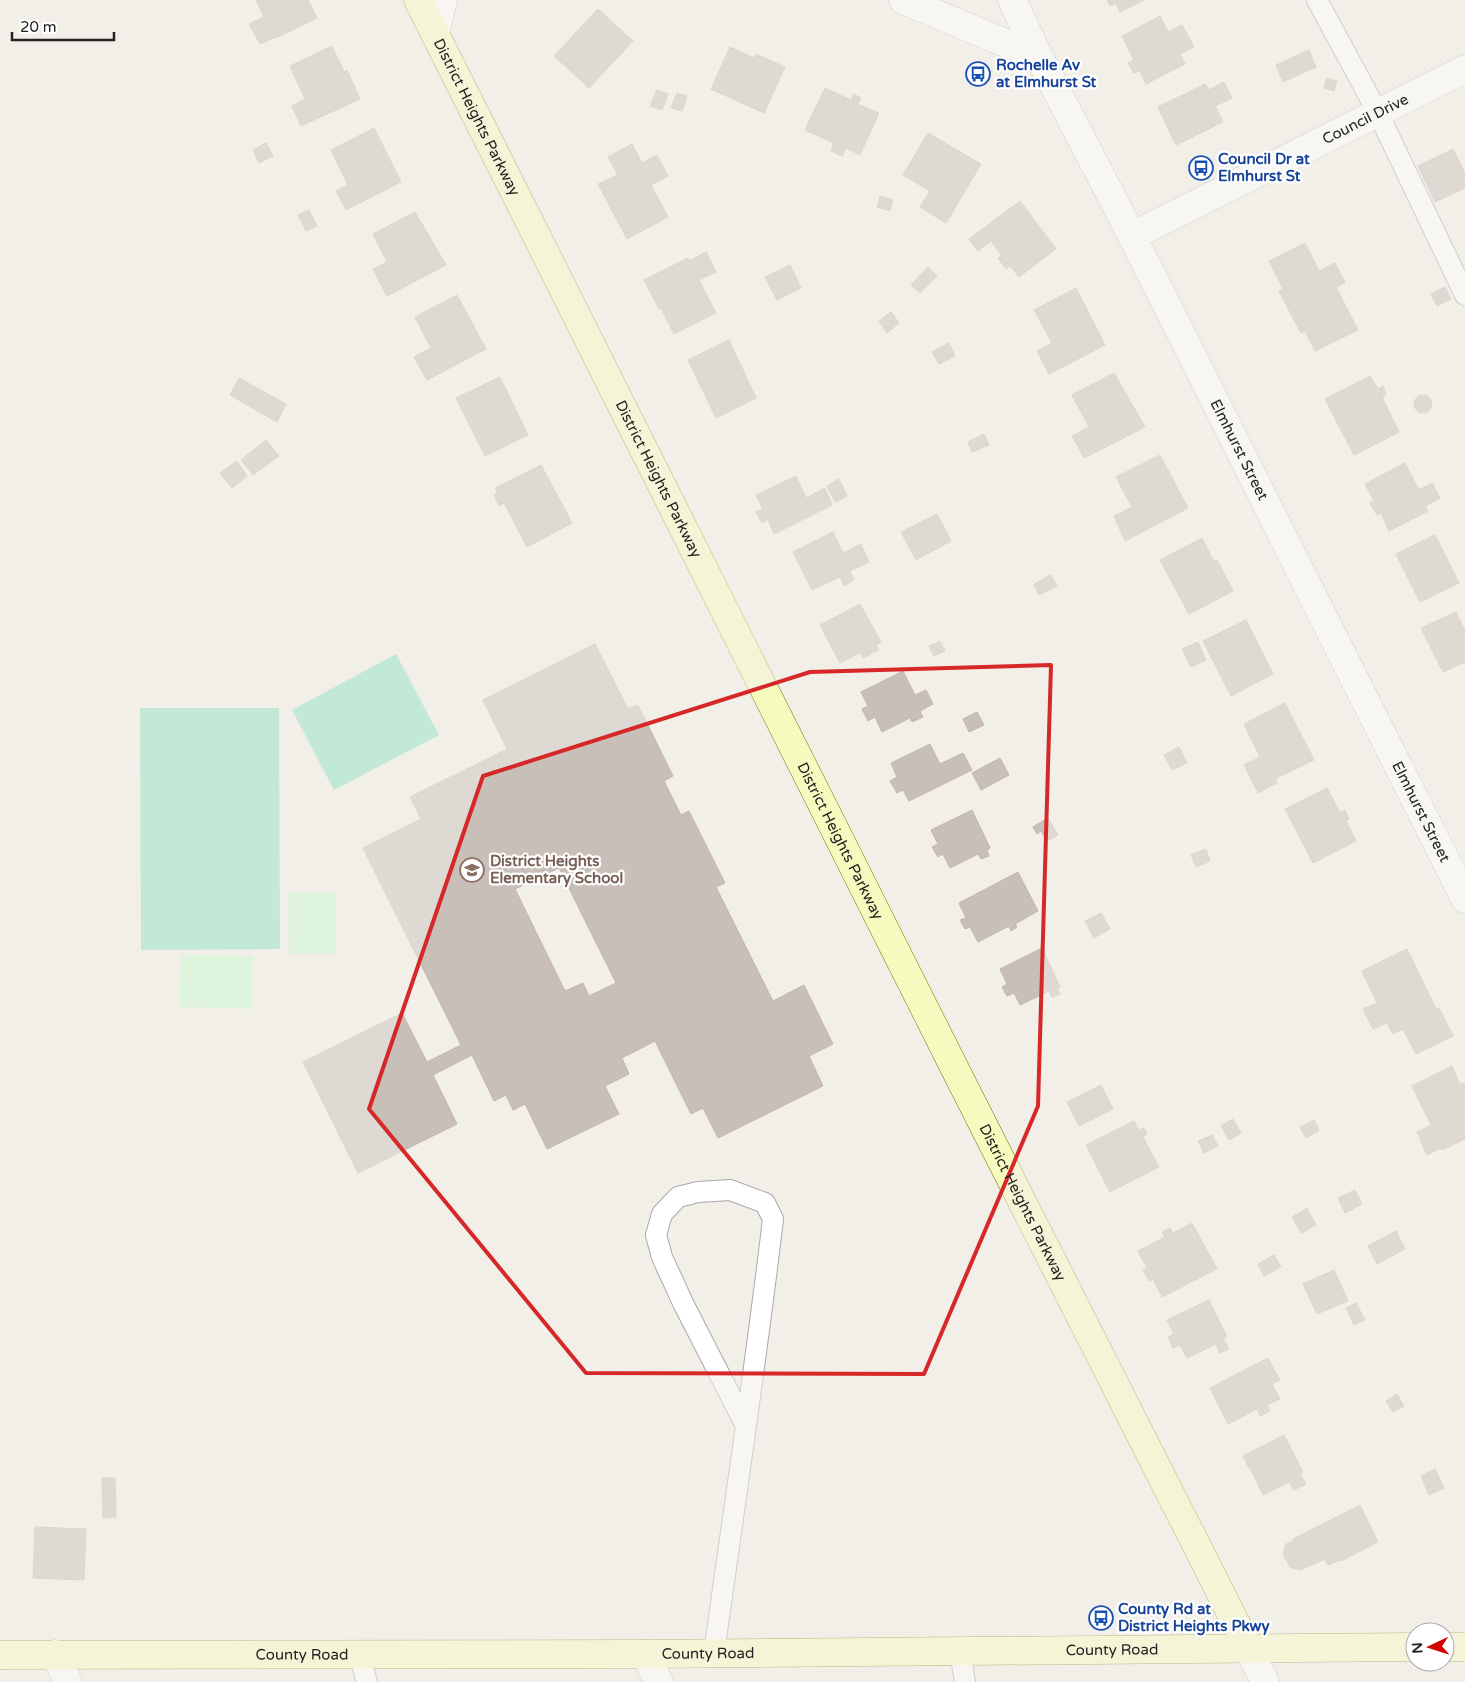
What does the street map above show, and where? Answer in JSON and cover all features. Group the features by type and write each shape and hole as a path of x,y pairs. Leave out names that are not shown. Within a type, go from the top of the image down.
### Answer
{"street":[{"name":"District Heights Parkway","path":"418,0 959,1078 1265,1682"},
{"path":"435,34 443,0"},
{"path":"903,0 1040,57"},
{"name":"Elmhurst Street","path":"1012,0 1132,236 1457,863 1465,899"},
{"name":"Council Drive","path":"1132,236 1465,69"},
{"name":"County Road","path":"0,1654 645,1654 1405,1647"},
{"path":"55,1654 68,1682"},
{"path":"645,1654 659,1682"}],"lane":[{"path":"1316,0 1378,113 1465,295"},
{"path":"714,1653 756,1357 773,1219 765,1203 730,1190 698,1192 678,1197 662,1214 656,1235 662,1257 683,1304 745,1424"},
{"path":"960,1650 965,1682"},
{"path":"359,1654 367,1682"}],"highlighted area":[{"path":"1051,665 1038,1106 924,1374 586,1373 369,1109 483,776 810,672"}],"green space":[{"path":"396,654 439,735 334,790 292,710"},
{"path":"140,708 279,708 280,949 141,950"},
{"path":"288,892 335,892 336,954 289,954"},
{"path":"181,954 253,956 252,1009 179,1007"}],"building":[{"path":"256,0 308,0 317,18 260,44 249,24 264,17"},
{"path":"1107,0 1144,0 1120,12 1116,3 1110,6"},
{"path":"598,9 633,41 589,88 554,56"},
{"path":"1160,16 1168,32 1182,25 1194,47 1180,54 1185,64 1146,84 1140,70 1134,73 1128,63 1134,60 1122,36"},
{"path":"332,46 344,72 347,70 360,99 301,126 292,106 305,99 290,66"},
{"path":"730,47 754,58 756,54 785,67 764,113 711,89"},
{"path":"1309,50 1316,67 1283,82 1276,65"},
{"path":"1327,78 1337,81 1334,91 1324,88"},
{"path":"1224,82 1232,98 1215,106 1223,122 1176,145 1158,107 1205,84 1209,90"},
{"path":"825,88 851,100 854,94 861,98 858,104 879,113 860,155 846,148 842,156 831,151 834,143 805,130"},
{"path":"657,90 668,94 662,110 650,106"},
{"path":"677,93 687,96 682,111 671,108"},
{"path":"374,128 401,182 346,210 336,191 348,185 331,150"},
{"path":"928,133 981,164 946,223 920,207 930,191 903,175"},
{"path":"266,143 273,156 259,163 253,150"},
{"path":"632,144 642,163 657,155 668,176 651,185 668,217 627,239 598,184 618,175 608,157"},
{"path":"1453,149 1465,173 1465,188 1435,202 1418,166"},
{"path":"880,196 893,200 890,211 877,207"},
{"path":"1020,201 1056,249 1019,277 1010,266 1006,269 998,258 1002,256 991,241 978,251 969,239"},
{"path":"309,210 317,226 306,231 298,215"},
{"path":"415,212 446,265 387,296 373,269 387,262 373,234"},
{"path":"1305,243 1319,271 1335,263 1345,283 1336,287 1358,330 1315,351 1305,331 1301,333 1279,291 1283,289 1269,261"},
{"path":"706,252 716,272 699,280 716,313 674,334 644,280 688,258 689,261"},
{"path":"790,265 801,288 777,300 765,277"},
{"path":"928,267 937,276 920,293 911,285"},
{"path":"1445,287 1451,299 1437,306 1431,294"},
{"path":"1076,288 1105,345 1049,374 1037,351 1052,343 1034,310"},
{"path":"457,295 486,349 427,380 414,357 431,348 415,317"},
{"path":"891,312 899,323 887,333 879,321"},
{"path":"729,340 756,398 716,418 688,360"},
{"path":"949,343 955,356 939,364 932,352"},
{"path":"1114,373 1145,427 1084,458 1072,436 1089,427 1072,395"},
{"path":"1370,376 1378,389 1383,386 1386,395 1382,397 1399,432 1354,455 1325,399"},
{"path":"500,377 528,435 485,456 456,398"},
{"path":"239,378 286,404 277,422 230,395"},
{"path":"1419,395 1427,395 1432,400 1430,411 1419,413 1414,408 1414,400"},
{"path":"984,434 989,445 972,452 968,442"},
{"path":"266,440 279,456 253,475 241,460"},
{"path":"1160,455 1188,508 1125,541 1114,516 1132,507 1116,477"},
{"path":"237,461 247,476 232,488 220,473"},
{"path":"1405,463 1419,490 1432,483 1440,498 1425,506 1428,511 1389,531 1381,513 1377,515 1370,503 1374,501 1365,484"},
{"path":"541,465 572,523 527,547 504,503 499,506 494,495 498,493 495,488"},
{"path":"796,476 806,498 825,488 832,505 774,534 768,519 762,523 756,512 763,509 756,495"},
{"path":"839,479 847,496 835,502 827,486"},
{"path":"937,514 951,541 916,560 901,532"},
{"path":"833,532 843,553 861,544 869,562 850,571 854,580 844,586 840,577 812,590 793,552"},
{"path":"1435,535 1459,583 1420,602 1396,554"},
{"path":"1202,538 1214,562 1217,560 1233,591 1189,614 1160,560"},
{"path":"1051,575 1057,586 1039,595 1034,584"},
{"path":"860,604 881,642 876,645 879,650 863,658 860,653 840,663 820,625"},
{"path":"1456,612 1465,631 1465,662 1443,672 1421,628"},
{"path":"1246,620 1273,674 1231,696 1203,641"},
{"path":"940,641 945,651 934,656 929,646"},
{"path":"1198,642 1206,660 1191,667 1182,649"},
{"path":"595,644 628,709 638,705 673,776 664,781 681,815 689,811 725,883 716,887 773,1001 804,985 833,1044 809,1056 823,1086 718,1138 703,1108 691,1114 655,1041 622,1058 629,1074 605,1086 619,1114 547,1149 525,1104 513,1110 506,1095 494,1101 472,1055 433,1075 457,1124 358,1173 303,1062 402,1013 427,1062 461,1045 363,848 421,819 410,797 507,749 483,700","holes":["559,868 616,983 589,996 583,983 565,991 515,889"]},
{"path":"903,671 915,695 926,690 933,704 920,711 923,717 912,722 910,718 882,732 875,717 868,721 862,709 868,706 861,692"},
{"path":"1285,703 1314,760 1275,779 1277,783 1258,793 1244,765 1260,757 1244,724"},
{"path":"977,712 984,725 969,732 963,719"},
{"path":"930,744 940,764 963,753 972,770 909,801 903,790 897,793 890,781 897,777 891,763"},
{"path":"1179,747 1187,763 1172,770 1164,755"},
{"path":"1000,758 1009,775 981,790 972,773"},
{"path":"1327,788 1340,813 1345,810 1349,819 1346,821 1356,841 1313,863 1285,809"},
{"path":"972,810 990,848 987,850 989,856 981,859 978,854 950,868 943,854 938,857 932,847 938,844 931,830"},
{"path":"1048,818 1058,835 1047,841 1041,831 1037,834 1033,827"},
{"path":"1206,849 1210,861 1196,867 1191,855"},
{"path":"1018,872 1038,911 1015,924 1017,927 1011,931 1009,926 978,942 970,927 965,929 960,920 966,918 959,903"},
{"path":"1101,913 1110,929 1094,938 1085,921"},
{"path":"1042,948 1060,987 1057,988 1060,994 1052,997 1049,991 1020,1005 1014,993 1007,996 1002,987 1007,984 1000,969"},
{"path":"1407,949 1436,1009 1439,1008 1453,1036 1416,1054 1403,1029 1393,1034 1387,1023 1373,1029 1363,1009 1377,1003 1362,971"},
{"path":"1452,1066 1460,1084 1465,1083 1465,1139 1427,1155 1417,1132 1431,1125 1412,1086"},
{"path":"1101,1085 1113,1109 1079,1126 1067,1102"},
{"path":"1233,1119 1241,1133 1229,1140 1221,1126"},
{"path":"1314,1120 1319,1130 1306,1138 1300,1127"},
{"path":"1134,1121 1138,1130 1144,1128 1147,1134 1143,1137 1159,1167 1110,1192 1086,1145"},
{"path":"1212,1135 1218,1146 1204,1153 1198,1141"},
{"path":"1355,1190 1362,1204 1345,1213 1338,1198"},
{"path":"1307,1208 1316,1225 1301,1233 1292,1217"},
{"path":"1192,1223 1217,1269 1162,1297 1153,1279 1149,1281 1143,1270 1147,1268 1138,1251 1165,1237 1162,1232 1170,1228 1173,1233"},
{"path":"1396,1231 1405,1249 1377,1264 1368,1246"},
{"path":"1274,1255 1281,1267 1264,1276 1258,1264"},
{"path":"1334,1270 1348,1301 1317,1314 1303,1284"},
{"path":"1209,1300 1227,1337 1223,1338 1229,1349 1220,1353 1216,1344 1187,1358 1180,1345 1173,1348 1168,1337 1174,1334 1167,1320"},
{"path":"1356,1303 1365,1320 1354,1325 1346,1308"},
{"path":"1268,1358 1280,1380 1272,1384 1280,1399 1267,1405 1270,1411 1260,1416 1257,1409 1228,1424 1210,1388"},
{"path":"1397,1394 1404,1406 1393,1412 1386,1401"},
{"path":"1284,1435 1303,1472 1300,1474 1306,1484 1294,1490 1289,1482 1263,1495 1243,1456"},
{"path":"1435,1469 1444,1488 1429,1495 1421,1476"},
{"path":"102,1478 115,1478 116,1517 103,1518"},
{"path":"1360,1505 1378,1542 1341,1561 1328,1565 1325,1559 1300,1570 1290,1567 1283,1554 1286,1544"},
{"path":"35,1527 86,1529 84,1580 33,1578"}],"place":[{"name":"Rochelle Av at Elmhurst St","path":"978,74"},
{"name":"Council Dr at Elmhurst St","path":"1201,168"},
{"name":"District Heights Elementary School","path":"472,870"},
{"name":"County Rd at District Heights Pkwy","path":"1101,1618"}]}
